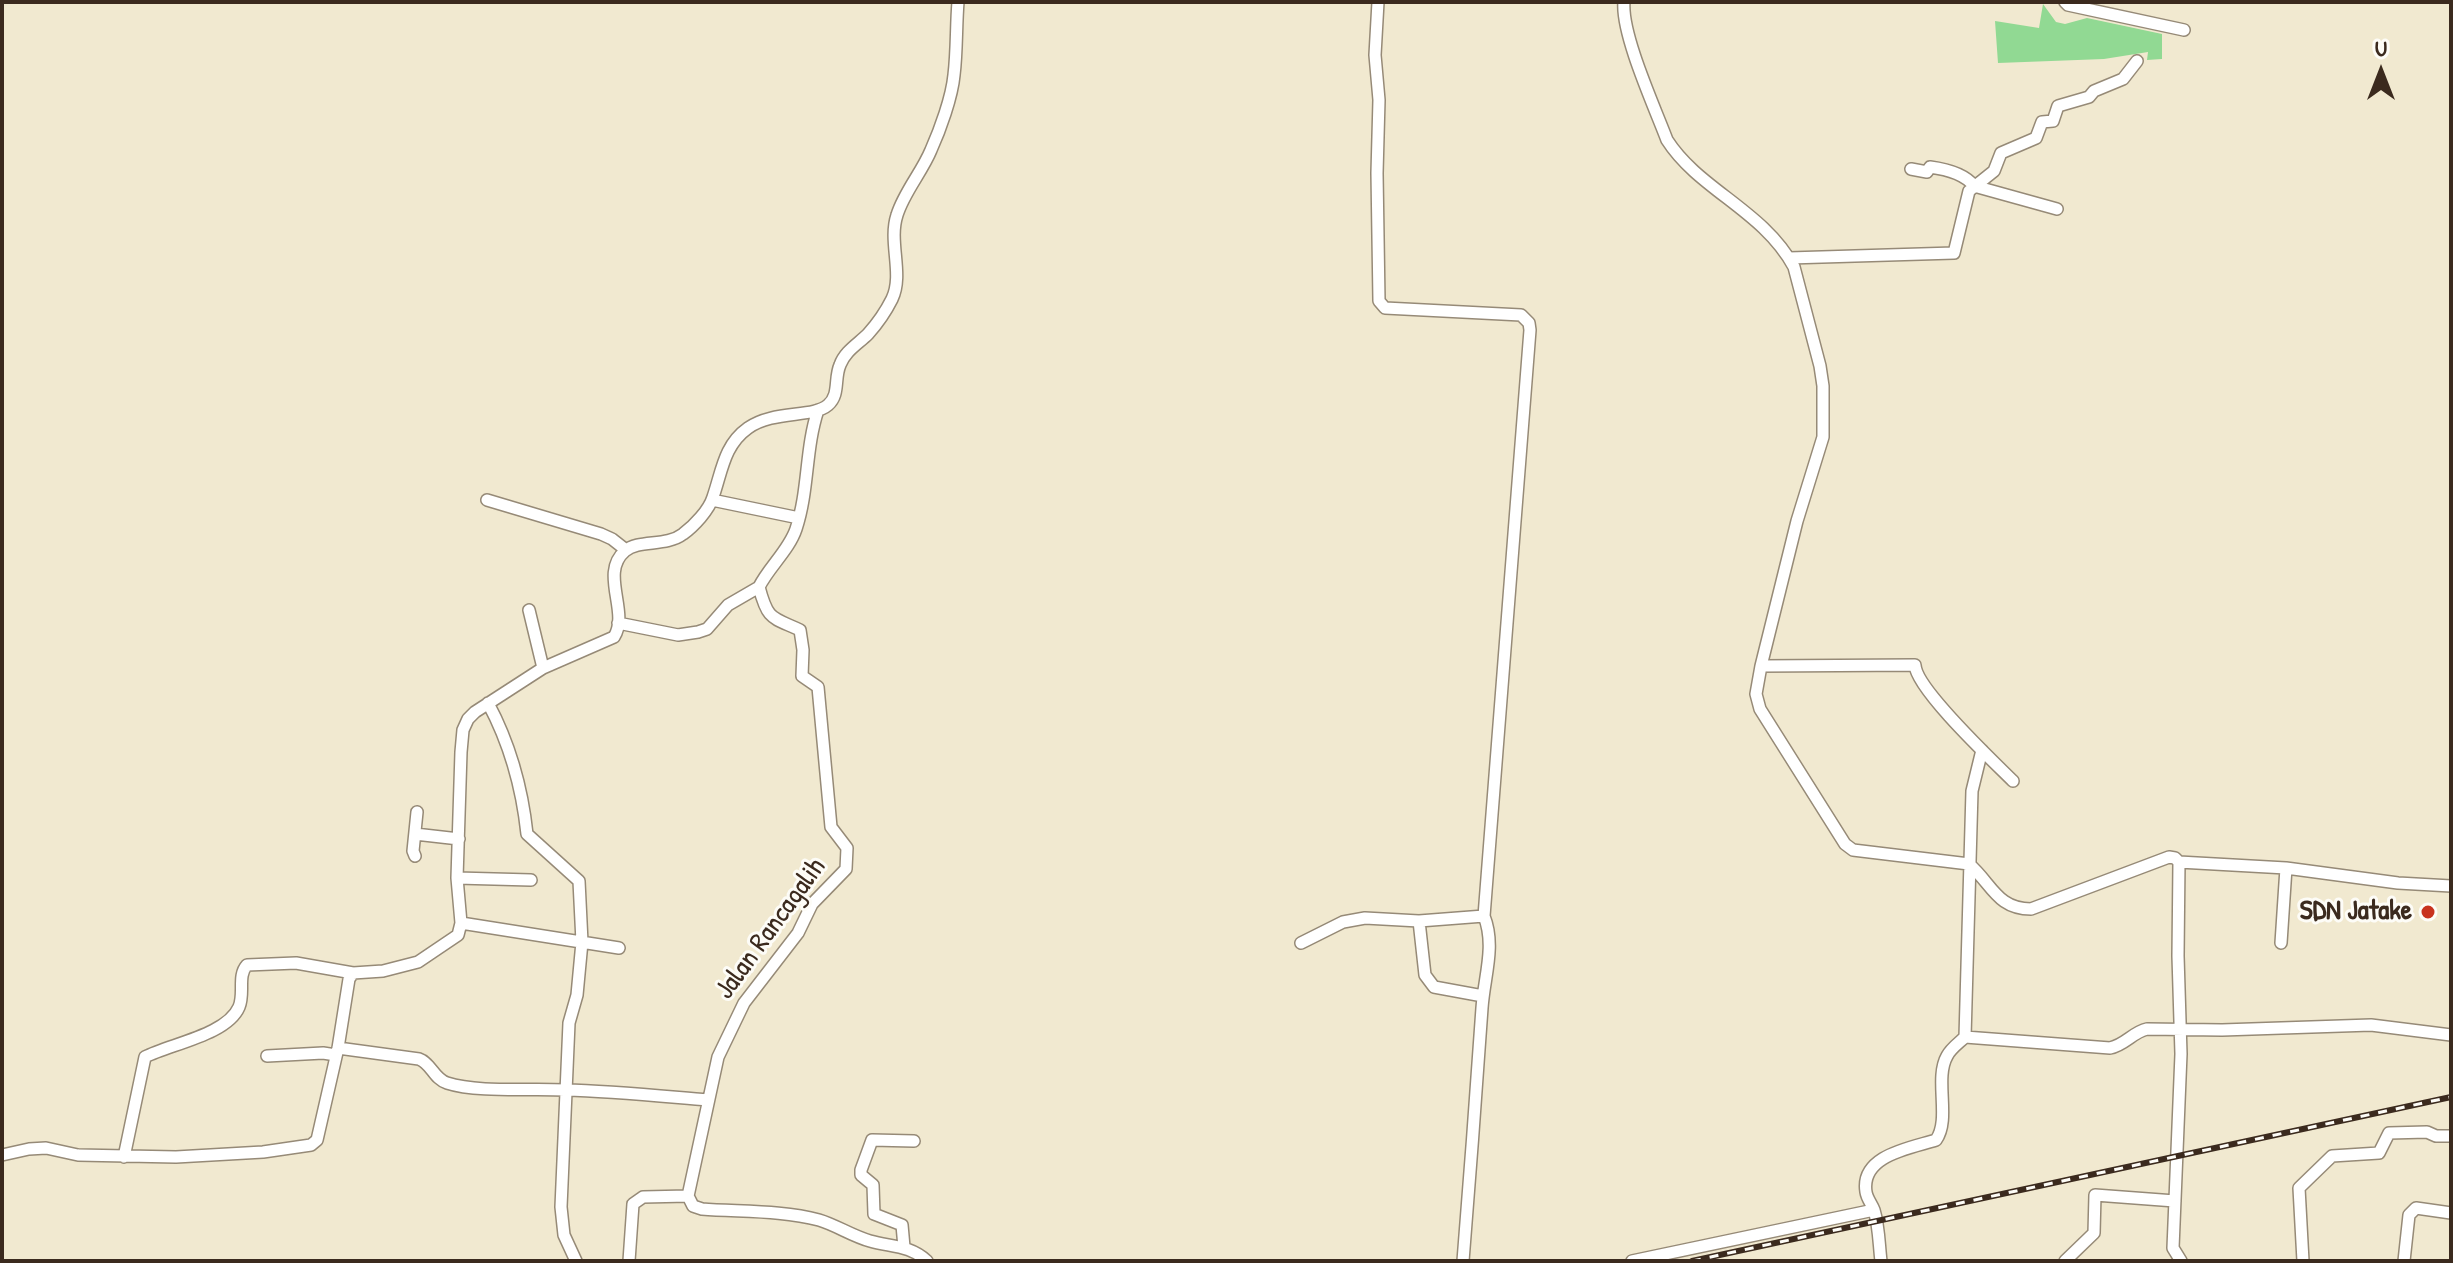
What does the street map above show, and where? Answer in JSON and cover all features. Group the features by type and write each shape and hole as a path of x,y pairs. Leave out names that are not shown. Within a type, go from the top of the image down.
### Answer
{"street":[{"path":"124,1157 145,1057 183,1044 225,1023 240,1006 242,971 247,965 296,963 353,973 383,971 418,962 458,935 461,923 457,878 461,738 468,719 543,668 614,637 618,631 614,576 617,562 626,550 665,543 683,534 712,500 727,452 736,438 757,422 818,410 833,400 838,368 843,358 870,332 895,293 894,231 897,216 931,151 952,89 958,2"},
{"path":"1378,2 1375,55 1379,100 1379,301 1385,308 1521,315 1529,323 1484,916 1490,933 1490,945 1483,996 1463,1261"},
{"path":"1624,2 1623,12 1638,64 1667,140 1690,167 1769,232 1789,258 1820,366 1823,437 1797,521 1756,694 1760,709 1845,844 1853,850 1969,864 1999,898 2019,909 2031,909 2169,857 2179,862 2286,868 2398,883 2451,886"},
{"path":"2072,4 2184,30"},
{"path":"1789,258 1954,253 1969,191 1994,171 2001,153 2036,138 2042,122 2056,118 2058,106 2089,97 2094,91 2123,79 2137,61"},
{"path":"1911,169 1927,172 1930,167 1947,170 1969,180 1974,186 2057,209"},
{"path":"618,623 678,635 698,632 707,629 728,605 759,587 793,537 808,475 810,436 818,410"},
{"path":"487,500 601,534 626,550"},
{"path":"712,500 799,518"},
{"name":"Jalan Rancagalih","path":"688,1196 718,1057 744,1003 801,929 812,904 846,869 847,848 831,827 818,687 802,676 800,630 774,620 762,600 759,587"},
{"path":"529,610 543,668"},
{"path":"1761,666 1915,665 1915,674 2013,781"},
{"path":"488,703 507,744 524,802 527,834 579,881 582,942 577,995 569,1023 561,1207 564,1235 576,1261"},
{"path":"1881,1261 1874,1210 1866,1194 1868,1176 1871,1169 1891,1154 1936,1140 1940,1135 1944,1063 1952,1049 1965,1037 1972,782 1982,750"},
{"path":"415,856 417,812"},
{"path":"415,834 459,839"},
{"path":"2179,862 2181,1030 2173,1248 2181,1261"},
{"path":"2281,943 2286,868"},
{"path":"457,878 531,880"},
{"path":"1301,943 1343,922 1358,919 1419,921 1484,916"},
{"path":"1419,921 1428,982 1434,987 1483,996"},
{"path":"461,923 619,948"},
{"path":"2,1155 46,1148 78,1155 176,1157 263,1152 311,1145 320,1134 349,979 353,973"},
{"path":"1965,1037 2110,1048 2142,1030 2371,1025 2451,1035"},
{"path":"267,1056 337,1051 419,1059 425,1061 440,1080 449,1083 495,1089 566,1090 708,1100"},
{"path":"2303,1261 2299,1188 2332,1156 2379,1153 2389,1133 2427,1132 2436,1136 2451,1136"},
{"path":"904,1247 902,1225 874,1214 873,1185 861,1175 861,1170 872,1140 914,1141"},
{"path":"2065,1261 2094,1233 2095,1195 2175,1201"},
{"path":"629,1261 633,1204 643,1197 688,1196 693,1206 702,1209 811,1218 873,1242 915,1251 927,1261"},
{"path":"2404,1261 2409,1215 2416,1208 2451,1213"},
{"path":"1632,1261 1874,1210"}],"green space":[{"path":"2043,4 2056,22 2065,24 2087,18 2162,34 2162,59 2147,60 2148,52 2104,59 1998,63 1995,21 2039,28"}],"railway":[{"path":"1692,1261 2451,1097"}],"place":[{"name":"SDN Jatake","path":"2428,912"}]}
